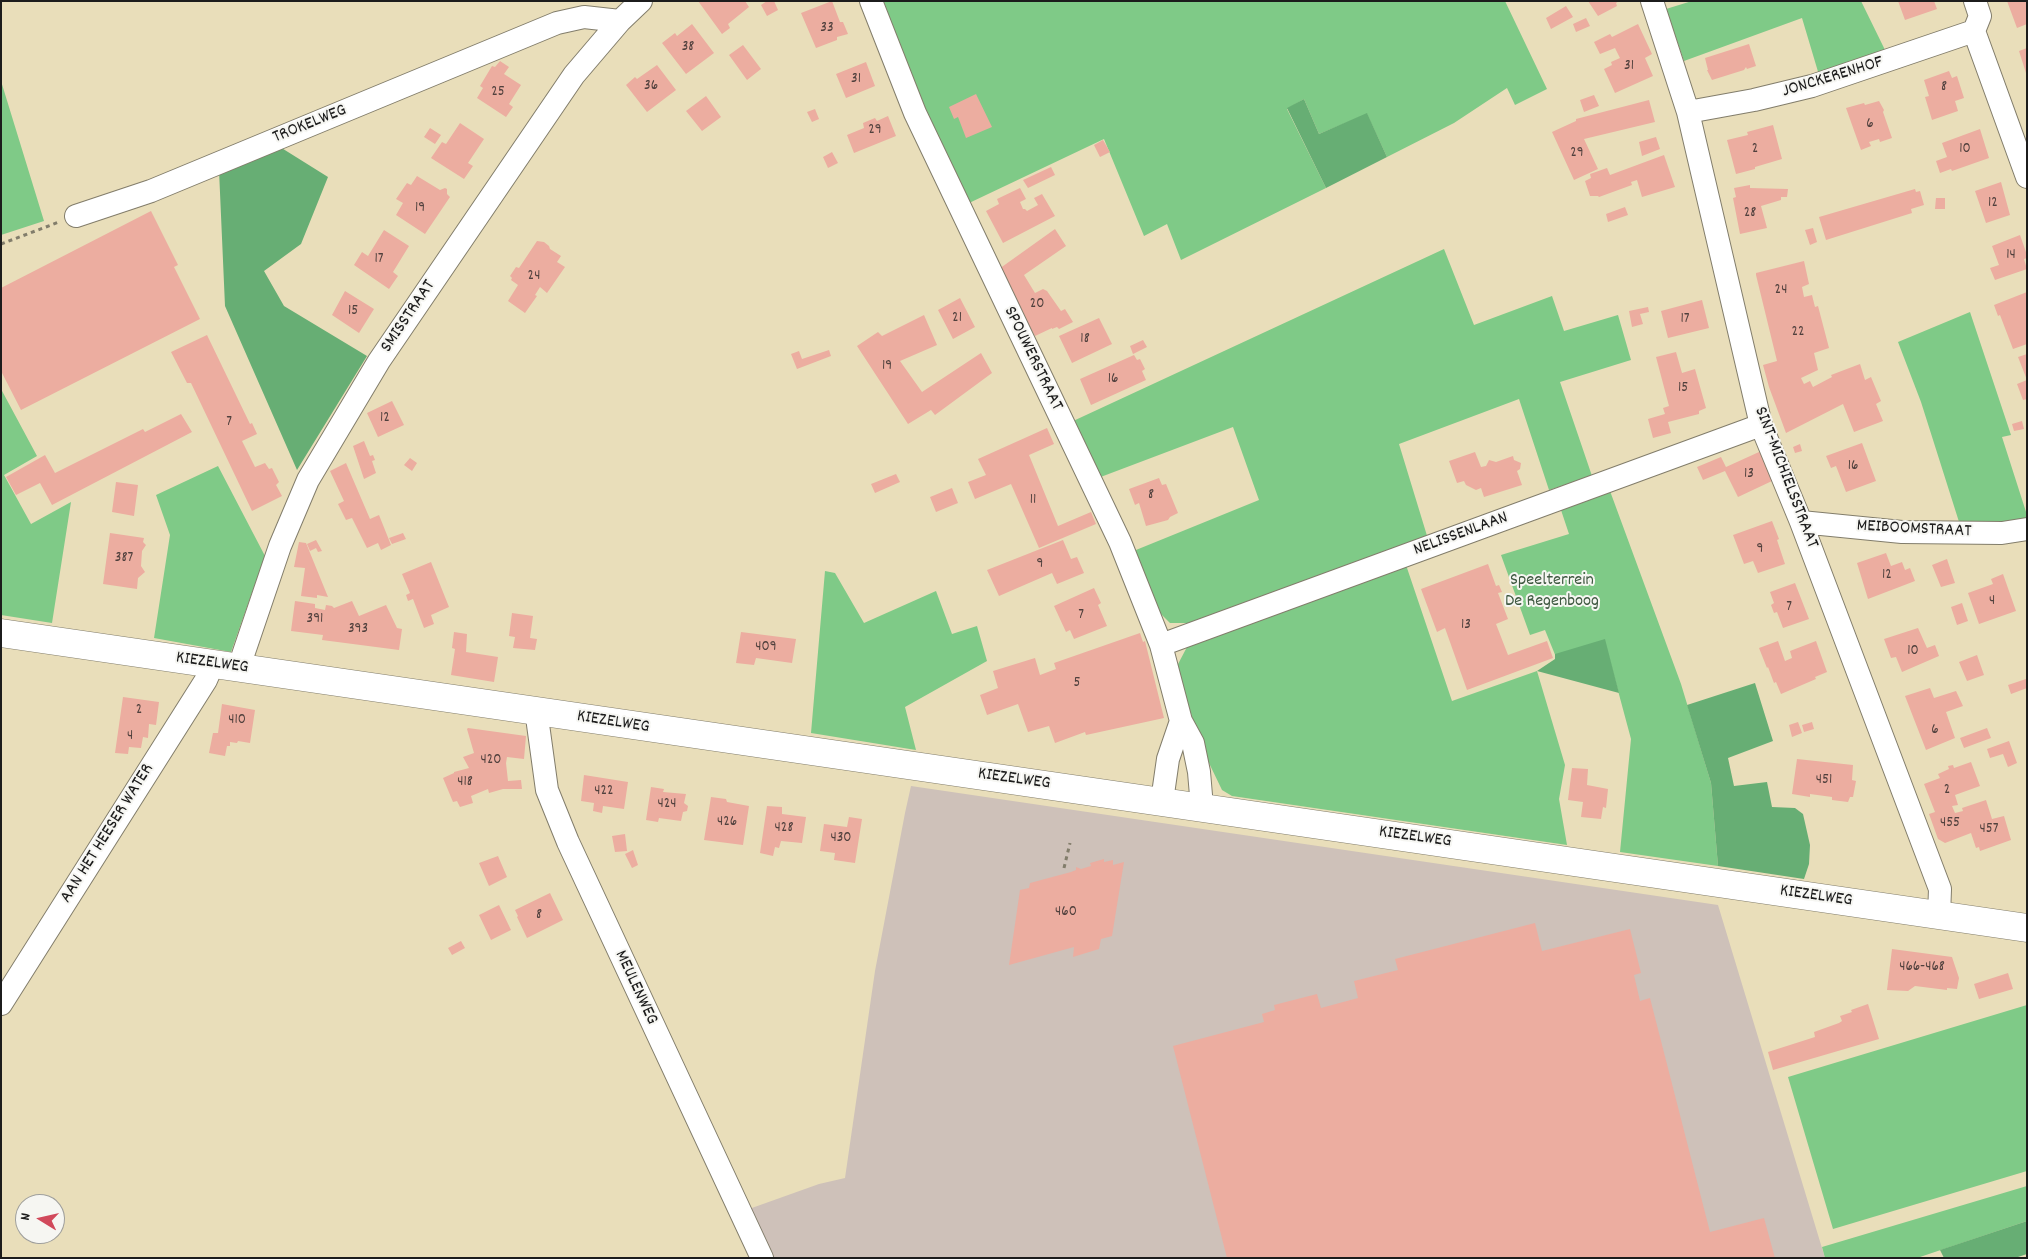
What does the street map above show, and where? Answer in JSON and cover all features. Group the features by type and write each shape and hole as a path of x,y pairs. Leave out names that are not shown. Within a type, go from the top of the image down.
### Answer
{"main road":[{"name":"KIEZELWEG","path":"1,633 2027,928"}],"street":[{"name":"SMISSTRAAT","path":"241,668 243,655 280,546 308,480 384,353 574,75 620,21 641,1"},
{"name":"SPOUWERSTRAAT","path":"871,1 915,113 1120,542 1161,646 1181,721 1193,744 1199,772 1202,807"},
{"name":"SINT-MICHIELSSTRAAT","path":"1652,1 1688,112 1761,425 1801,522 1940,889 1939,916"},
{"path":"1975,1 1980,16 1974,31 2027,177"},
{"name":"TROKELWEG","path":"76,216 151,191 556,23 584,17 620,21"},
{"name":"JONCKERENHOF","path":"1688,112 1754,100 1812,86 1974,31"},
{"name":"NELISSENLAAN","path":"1161,646 1761,425"},
{"name":"MEIBOOMSTRAAT","path":"1801,522 1902,532 2002,533 2027,529"},
{"name":"AAN HET HEESER WATER","path":"1,1004 206,680 213,664"},
{"name":"MEULENWEG","path":"536,710 547,790 564,833 762,1258"},
{"path":"1162,801 1168,759 1181,721"}],"path":[{"path":"1,244 76,216"},
{"path":"1064,868 1070,843"}],"shaded area":[{"path":"911,786 1718,905 1825,1258 772,1258 749,1209 819,1184 845,1178 875,971"}],"green space":[{"path":"1505,1 1547,89 1515,105 1507,88 1454,123 1387,157 1367,114 1319,134 1304,99 1287,109 1326,188 1181,260 1167,224 1144,236 1104,139 967,204 931,124 882,2"},
{"path":"1692,1 1861,1 1885,50 1819,75 1802,18 1684,61 1666,9"},
{"path":"1,81 44,221 1,235"},
{"path":"1304,99 1319,134 1367,113 1387,157 1326,188 1287,108"},
{"path":"280,147 328,177 301,244 264,271 284,306 367,356 297,470 225,306 219,170"},
{"path":"1444,249 1474,325 1552,296 1564,331 1618,315 1631,360 1560,382 1592,476 1549,490 1519,399 1399,444 1428,539 1188,623 1170,623 1159,612 1131,552 1259,500 1233,427 1098,478 1071,422"},
{"path":"1970,312 2011,435 2002,437 2027,515 2027,521 1960,525 1921,402 1898,342"},
{"path":"1,389 37,456 4,475 31,524 71,502 52,623 1,615"},
{"path":"218,466 265,556 231,652 154,638 170,535 156,495"},
{"name":"Speelterrein De Regenboog","path":"1610,491 1681,684 1711,783 1718,866 1620,852 1631,739 1606,646 1558,662 1545,630 1530,635 1501,555 1569,534 1561,510"},
{"path":"1406,565 1452,701 1537,671 1565,765 1559,799 1567,845 1232,796 1222,790 1209,763 1179,681 1177,666 1187,647"},
{"path":"825,571 835,573 864,623 936,591 952,634 977,626 987,661 905,707 916,750 811,733"},
{"path":"1605,639 1619,693 1537,671 1555,659 1555,654"},
{"path":"1755,683 1773,741 1728,758 1734,786 1767,782 1772,807 1795,808 1803,814 1810,845 1809,864 1804,879 1718,866 1711,783 1687,705"},
{"path":"2027,1005 2027,1171 1833,1229 1788,1077"},
{"path":"2027,1186 2027,1221 1917,1258 1825,1258 1822,1247"},
{"path":"2027,1221 2027,1254 2015,1258 1944,1258 1940,1250"}],"building":[{"path":"698,1 745,1 749,7 728,24 730,28 722,34"},
{"path":"767,1 774,1 778,10 767,16 761,5"},
{"path":"832,1 840,22 843,22 848,34 837,37 837,40 816,48 801,13"},
{"path":"1588,1 1619,1 1616,3 1617,6 1598,16"},
{"path":"1898,1 1934,1 1937,9 1905,20"},
{"path":"2007,1 2027,1 2027,24 2017,28"},
{"path":"1566,6 1573,17 1551,29 1546,18"},
{"path":"1586,18 1590,26 1576,32 1573,24"},
{"path":"692,24 714,53 686,74 662,43 675,33 677,36"},
{"path":"1638,24 1652,54 1645,58 1653,76 1615,93 1604,69 1612,65 1611,62 1620,58 1615,48 1600,54 1594,42 1610,34 1612,37"},
{"path":"1749,44 1756,66 1747,69 1746,67 1744,70 1712,80 1707,70 1705,58"},
{"path":"743,45 761,69 747,80 729,55"},
{"path":"2027,48 2027,73 2026,73 2019,51"},
{"path":"500,61 509,67 504,74 521,85 509,104 513,107 506,117 477,98 483,88 480,86 492,66 495,67"},
{"path":"866,62 875,86 846,98 836,74"},
{"path":"657,65 676,90 647,112 626,85 635,77 637,79"},
{"path":"1949,71 1952,78 1957,76 1964,98 1955,101 1958,111 1932,120 1925,97 1929,96 1924,80"},
{"path":"976,94 992,127 966,138 958,117 954,119 949,107"},
{"path":"1594,95 1599,106 1584,112 1580,100"},
{"path":"706,96 721,117 702,131 686,111"},
{"path":"1649,100 1655,122 1584,139 1598,169 1574,180 1552,132 1576,121 1576,119"},
{"path":"1879,101 1884,110 1883,112 1892,138 1880,142 1879,139 1869,142 1871,146 1861,150 1846,108"},
{"path":"815,109 819,119 812,122 807,112"},
{"path":"888,116 896,136 854,153 847,135 864,128 863,123 875,118 877,121"},
{"path":"460,123 484,139 468,163 473,166 464,179 431,158 442,142 446,144"},
{"path":"1773,125 1782,159 1736,174 1727,140 1748,135 1747,132"},
{"path":"430,128 441,135 435,144 424,137"},
{"path":"1980,129 1989,158 1952,171 1951,169 1940,173 1936,161 1947,157 1942,143"},
{"path":"1656,137 1660,149 1642,156 1639,142"},
{"path":"1103,140 1110,152 1100,157 1094,145"},
{"path":"832,152 838,163 828,168 823,157"},
{"path":"1664,155 1675,187 1642,197 1637,180 1631,182 1632,185 1599,197 1590,196 1585,181 1591,178 1590,174 1607,168 1610,175"},
{"path":"1051,167 1055,175 1028,188 1023,180"},
{"path":"417,176 440,190 447,189 447,194 450,197 425,234 396,215 403,203 396,199 407,183 411,185"},
{"path":"2001,182 2010,215 1986,223 1975,191"},
{"path":"1750,185 1750,188 1788,189 1787,197 1781,197 1781,200 1761,206 1767,228 1740,234 1733,198 1736,197 1734,188"},
{"path":"1020,188 1026,199 1020,202 1023,209 1027,211 1038,205 1034,198 1042,194 1055,216 1003,243 986,211 999,204 997,199"},
{"path":"1915,189 1916,192 1920,191 1924,205 1911,209 1912,213 1826,240 1819,217"},
{"path":"1936,198 1945,198 1945,209 1935,209"},
{"path":"1625,207 1628,215 1608,222 1606,214"},
{"path":"151,211 178,265 174,267 200,319 21,410 1,371 1,288"},
{"path":"1813,228 1817,242 1810,245 1805,230"},
{"path":"1055,229 1066,246 1024,275 1035,293 1043,289 1047,291 1061,311 1065,309 1073,322 1059,329 1057,327 1052,328 1035,336 999,269"},
{"path":"384,230 409,246 393,272 398,276 389,289 354,265 362,252 368,256"},
{"path":"2020,235 2027,255 2027,258 2024,259 2027,269 1995,280 1990,268 1999,265 1992,246"},
{"path":"537,241 544,242 550,249 561,256 557,262 565,267 547,293 540,287 535,295 537,296 525,313 508,301 518,285 511,280 510,276 516,267 519,268"},
{"path":"1804,261 1809,284 1802,287 1804,297 1812,295 1815,307 1818,306 1829,348 1814,353 1818,370 1801,378 1804,384 1810,381 1813,387 1832,377 1831,375 1860,364 1865,380 1871,377 1881,401 1876,404 1883,421 1854,432 1843,404 1786,433 1763,365 1777,361 1756,273"},
{"path":"345,291 374,309 359,333 332,315"},
{"path":"2027,292 2027,344 2013,349 2000,315 1998,316 1994,305"},
{"path":"960,298 975,327 953,339 938,310"},
{"path":"1702,300 1709,328 1668,338 1661,311"},
{"path":"1648,307 1649,312 1640,314 1643,324 1632,327 1629,311"},
{"path":"924,315 937,345 900,361 922,392 981,353 992,373 935,415 931,410 908,424 857,346 878,332 882,336"},
{"path":"1099,318 1112,344 1072,363 1059,336"},
{"path":"207,335 250,424 252,423 257,434 242,441 255,467 265,463 269,469 272,468 279,482 276,485 282,496 252,511 191,383 187,383 171,352"},
{"path":"1143,340 1147,347 1133,354 1130,346"},
{"path":"829,350 831,356 797,369 791,354 799,351 802,359"},
{"path":"1676,352 1682,373 1695,369 1706,408 1699,411 1699,414 1668,422 1671,433 1653,438 1648,419 1665,414 1663,408 1669,406 1656,357"},
{"path":"2027,354 2027,380 2018,357"},
{"path":"1134,355 1137,360 1140,359 1145,369 1142,371 1146,380 1091,405 1080,379"},
{"path":"2027,380 2027,399 2023,400 2017,384"},
{"path":"392,401 404,425 378,437 367,413"},
{"path":"181,414 192,432 52,505 40,483 16,495 6,477 45,455 55,473 143,429 145,432"},
{"path":"2022,421 2024,429 2014,431 2012,424"},
{"path":"1047,428 1054,444 1029,455 1058,526 1091,512 1096,524 1039,548 1011,484 975,499 968,482 986,475 978,459"},
{"path":"364,441 370,456 373,455 375,460 372,461 376,473 364,479 353,446"},
{"path":"1862,443 1876,481 1846,492 1836,466 1831,468 1826,456"},
{"path":"1800,444 1802,451 1795,453 1793,447"},
{"path":"1475,452 1481,467 1486,466 1489,460 1496,462 1513,456 1514,460 1521,463 1520,469 1517,471 1522,485 1484,497 1481,488 1476,490 1466,485 1464,481 1457,483 1449,461"},
{"path":"1759,452 1764,454 1772,481 1738,497 1725,471 1703,480 1697,467 1721,457 1726,467"},
{"path":"410,458 417,463 412,471 404,465"},
{"path":"346,463 370,519 379,515 391,545 381,550 378,543 367,548 352,518 346,520 338,504 344,501 330,471"},
{"path":"896,474 900,482 875,493 871,484"},
{"path":"1159,478 1162,485 1166,484 1178,513 1168,520 1146,526 1139,503 1135,505 1129,489"},
{"path":"116,482 138,485 134,516 112,512"},
{"path":"952,488 958,503 936,512 930,497"},
{"path":"1772,521 1785,564 1758,573 1753,561 1744,564 1733,535"},
{"path":"110,533 144,538 143,542 146,545 142,551 141,566 145,572 138,578 137,589 103,584"},
{"path":"403,533 406,539 392,544 389,538"},
{"path":"316,540 322,551 318,552 316,548 310,551 307,544"},
{"path":"1063,540 1071,559 1077,557 1084,573 1057,584 1052,573 999,596 987,570"},
{"path":"299,542 306,543 328,597 317,595 317,598 301,596 305,568 294,567"},
{"path":"1886,553 1891,566 1902,562 1905,570 1910,568 1915,581 1868,599 1857,563"},
{"path":"1947,559 1955,583 1941,587 1932,565"},
{"path":"431,562 449,607 431,615 434,624 424,628 413,599 408,601 406,595 410,593 402,574"},
{"path":"1488,564 1496,586 1499,585 1502,592 1498,593 1508,619 1496,624 1508,655 1547,641 1553,658 1467,690 1445,628 1437,632 1421,589"},
{"path":"2003,574 2016,611 1979,624 1968,593 1993,584 1991,579"},
{"path":"1795,583 1809,619 1783,628 1777,612 1774,613 1771,605 1774,603 1770,592"},
{"path":"1094,588 1101,603 1098,605 1107,626 1074,639 1070,630 1066,632 1054,606"},
{"path":"295,601 315,604 315,608 325,610 326,605 334,608 352,601 359,616 386,605 397,628 402,629 399,650 322,640 323,635 291,631"},
{"path":"1962,603 1968,621 1957,625 1951,607"},
{"path":"512,613 533,616 530,638 537,639 535,650 513,648 515,637 509,636"},
{"path":"1918,628 1927,648 1935,645 1939,656 1902,672 1896,657 1891,658 1884,639"},
{"path":"454,632 467,634 466,652 498,657 494,682 451,675 455,649 452,648"},
{"path":"741,632 796,639 792,663 756,658 754,665 736,663"},
{"path":"1140,633 1143,642 1145,641 1164,718 1086,735 1085,732 1055,743 1049,726 1028,732 1018,704 987,715 980,695 998,688 993,671 1035,658 1040,675 1056,669 1054,663"},
{"path":"1778,641 1785,661 1792,658 1790,651 1816,641 1827,672 1815,677 1816,679 1781,694 1776,682 1774,683 1759,648"},
{"path":"1977,655 1984,675 1967,681 1959,662"},
{"path":"2026,679 2027,688 2011,694 2008,685"},
{"path":"1930,688 1934,698 1956,691 1963,706 1946,712 1955,738 1926,750 1905,696"},
{"path":"123,697 159,702 156,725 149,724 148,738 143,737 141,748 129,747 128,754 115,753"},
{"path":"222,704 255,710 250,743 230,742 225,756 209,753 213,733 218,733"},
{"path":"1798,722 1802,733 1792,737 1789,725"},
{"path":"1812,722 1814,729 1804,732 1802,725"},
{"path":"468,728 526,736 524,759 507,757 506,763 508,781 521,780 522,789 503,789 489,793 488,789 471,796 473,803 460,807 457,801 453,802 443,778 454,772 469,768 463,757 474,753"},
{"path":"1987,728 1991,738 1964,748 1960,738"},
{"path":"2009,741 2017,763 2008,767 2003,754 1990,758 1987,749"},
{"path":"1797,759 1853,765 1852,780 1856,781 1853,797 1850,797 1848,802 1832,800 1832,797 1810,794 1810,797 1792,794"},
{"path":"1971,762 1980,786 1955,795 1958,805 1952,806 1955,813 1963,811 1962,808 1986,800 1992,819 2004,816 2011,840 1980,851 1979,847 1976,848 1971,833 1945,843 1938,839 1929,814 1935,812 1924,784 1940,778 1938,774 1949,769 1948,766 1953,765 1954,768"},
{"path":"1572,768 1588,769 1587,785 1608,789 1606,808 1603,807 1601,819 1581,817 1583,802 1568,800"},
{"path":"584,775 628,782 624,809 603,806 602,813 593,811 594,803 581,801"},
{"path":"651,787 664,789 663,792 686,794 684,803 688,806 687,811 683,812 681,821 659,818 658,822 646,820"},
{"path":"711,797 726,799 727,802 749,806 743,845 704,840"},
{"path":"767,806 782,807 782,814 806,817 802,843 781,841 779,848 775,847 773,856 760,853"},
{"path":"849,817 862,819 855,863 834,860 835,853 820,851 824,824 847,827"},
{"path":"625,834 627,851 615,852 612,836"},
{"path":"633,850 638,865 632,868 625,854"},
{"path":"498,856 507,877 489,886 479,863"},
{"path":"1104,859 1104,862 1113,860 1113,865 1124,862 1112,936 1101,939 1099,949 1073,957 1074,947 1009,965 1020,890 1029,888 1030,883 1071,872 1076,870 1076,867 1081,869 1091,866 1090,863"},
{"path":"550,893 563,920 527,938 515,910"},
{"path":"499,905 511,930 491,940 479,915"},
{"path":"1535,923 1542,951 1630,929 1641,973 1634,975 1640,1001 1650,998 1710,1232 1764,1218 1775,1258 1227,1258 1173,1046 1264,1022 1262,1014 1275,1010 1274,1005 1317,994 1321,1008 1358,998 1354,981 1398,970 1395,959"},
{"path":"461,941 465,948 452,955 448,948"},
{"path":"1892,949 1952,957 1959,978 1957,989 1947,988 1947,990 1915,986 1908,991 1887,990"},
{"path":"2008,973 2013,989 1979,999 1974,984"},
{"path":"1868,1004 1879,1039 1773,1070 1768,1052 1815,1037 1814,1032 1839,1023 1842,1021 1840,1016"}]}
